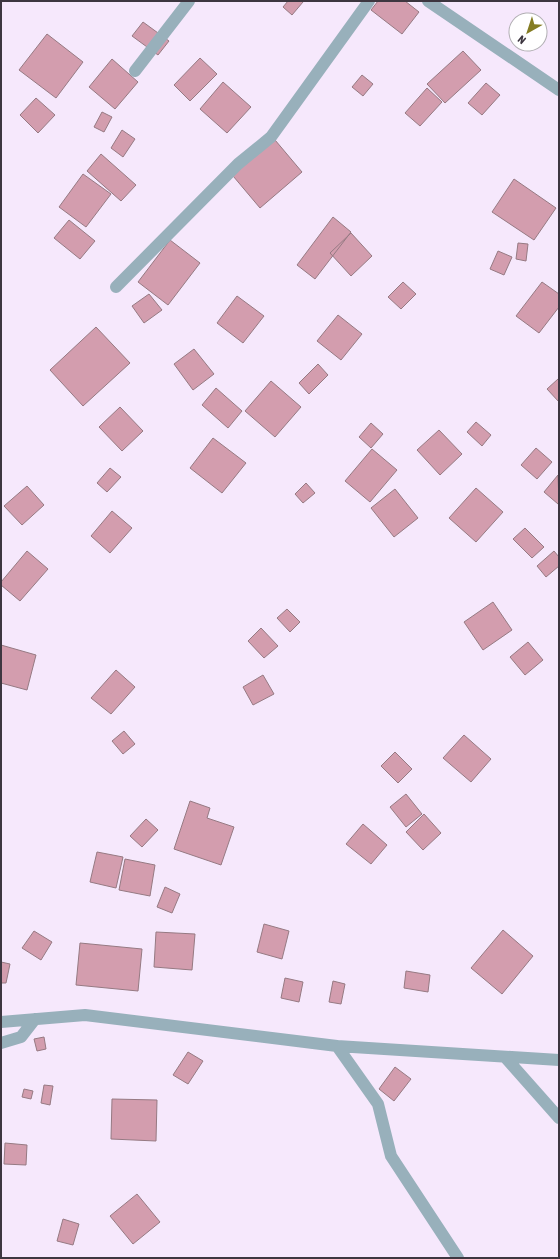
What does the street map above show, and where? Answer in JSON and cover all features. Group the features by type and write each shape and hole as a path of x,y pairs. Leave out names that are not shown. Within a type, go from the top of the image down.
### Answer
{"street":[{"path":"135,71 189,1"},
{"path":"116,287 238,164 272,137 369,1"},
{"path":"428,1 559,90"},
{"path":"1,1022 85,1015 337,1046 559,1060"},
{"path":"1,1043 21,1037 34,1019"},
{"path":"337,1046 378,1104 391,1156 458,1258"},
{"path":"505,1057 559,1118"}],"building":[{"path":"288,1 303,2 292,15 283,7"},
{"path":"378,1 405,1 419,12 402,34 371,10"},
{"path":"143,22 169,41 158,55 132,36"},
{"path":"47,34 83,62 56,98 19,70"},
{"path":"463,51 481,70 445,103 427,84"},
{"path":"200,58 217,74 190,101 174,85"},
{"path":"112,59 138,82 115,109 89,87"},
{"path":"362,75 373,84 363,96 352,87"},
{"path":"223,82 251,107 227,133 200,109"},
{"path":"486,83 500,95 482,115 468,103"},
{"path":"427,88 442,102 420,126 405,113"},
{"path":"36,98 55,115 38,133 20,115"},
{"path":"102,112 112,117 104,132 94,127"},
{"path":"122,130 135,139 123,157 111,148"},
{"path":"270,134 302,172 260,208 228,170"},
{"path":"101,154 136,185 121,201 87,171"},
{"path":"83,174 111,194 86,227 59,207"},
{"path":"514,179 556,208 534,240 492,212"},
{"path":"333,217 351,232 315,279 297,265"},
{"path":"69,220 95,241 80,259 54,238"},
{"path":"351,233 372,256 351,276 330,253"},
{"path":"170,240 200,263 168,305 138,282"},
{"path":"518,243 528,244 526,261 516,259"},
{"path":"498,251 512,257 504,275 490,269"},
{"path":"403,282 416,294 401,309 388,297"},
{"path":"542,282 559,294 559,307 539,333 516,316"},
{"path":"149,294 162,310 144,323 132,306"},
{"path":"237,296 264,316 243,343 217,323"},
{"path":"338,315 362,334 341,360 317,341"},
{"path":"96,327 130,363 83,406 50,370"},
{"path":"194,349 214,374 193,390 174,364"},
{"path":"318,364 328,375 309,394 299,383"},
{"path":"558,379 559,380 559,402 547,389"},
{"path":"271,381 301,407 275,437 245,411"},
{"path":"216,388 242,411 228,428 202,405"},
{"path":"120,407 143,431 122,451 99,427"},
{"path":"476,422 491,435 482,446 467,432"},
{"path":"371,423 383,434 371,448 359,437"},
{"path":"439,430 462,454 440,475 417,450"},
{"path":"213,438 246,463 222,493 190,468"},
{"path":"536,448 552,462 537,479 521,465"},
{"path":"372,449 397,470 370,502 345,481"},
{"path":"110,468 121,477 107,492 97,483"},
{"path":"558,475 559,502 558,504 544,492"},
{"path":"306,483 315,493 303,503 295,494"},
{"path":"27,486 44,505 22,525 4,506"},
{"path":"476,488 503,512 476,542 449,518"},
{"path":"395,489 418,518 394,537 371,508"},
{"path":"112,511 132,528 110,553 91,536"},
{"path":"525,528 544,547 532,558 513,539"},
{"path":"27,551 48,569 20,601 1,585 1,582"},
{"path":"554,551 559,557 559,566 546,577 537,566"},
{"path":"493,602 512,630 483,650 464,622"},
{"path":"287,609 300,622 290,632 277,618"},
{"path":"261,628 278,646 264,658 248,641"},
{"path":"528,642 543,660 525,675 510,657"},
{"path":"1,645 36,655 27,690 1,683"},
{"path":"116,670 135,687 111,714 91,698"},
{"path":"263,675 274,694 253,705 243,687"},
{"path":"124,731 135,744 123,754 112,741"},
{"path":"464,735 491,759 471,782 443,758"},
{"path":"395,752 412,769 398,783 381,766"},
{"path":"406,794 422,814 406,827 390,807"},
{"path":"190,801 210,808 207,818 234,827 221,865 174,849"},
{"path":"424,814 441,833 423,850 406,832"},
{"path":"146,819 158,830 142,847 130,836"},
{"path":"363,824 387,845 371,864 346,844"},
{"path":"97,852 123,857 116,888 90,882"},
{"path":"125,859 155,865 150,896 119,890"},
{"path":"165,887 180,894 172,913 157,907"},
{"path":"264,924 289,931 282,959 257,952"},
{"path":"503,930 533,956 502,994 471,968"},
{"path":"34,931 52,942 41,960 22,948"},
{"path":"156,932 195,934 192,970 154,967"},
{"path":"80,943 142,949 138,991 76,985"},
{"path":"1,962 10,964 6,983 1,983"},
{"path":"406,971 430,975 428,992 404,988"},
{"path":"285,978 303,982 299,1002 281,998"},
{"path":"333,981 345,984 341,1004 329,1002"},
{"path":"44,1037 46,1049 37,1051 34,1039"},
{"path":"188,1052 203,1061 188,1084 173,1075"},
{"path":"395,1067 411,1079 394,1101 379,1089"},
{"path":"44,1085 53,1086 50,1105 41,1103"},
{"path":"24,1089 33,1091 31,1099 22,1097"},
{"path":"112,1099 157,1100 156,1141 111,1139"},
{"path":"5,1143 27,1145 26,1165 4,1164"},
{"path":"137,1194 160,1222 133,1244 110,1216"},
{"path":"63,1219 79,1224 73,1245 57,1241"}]}
